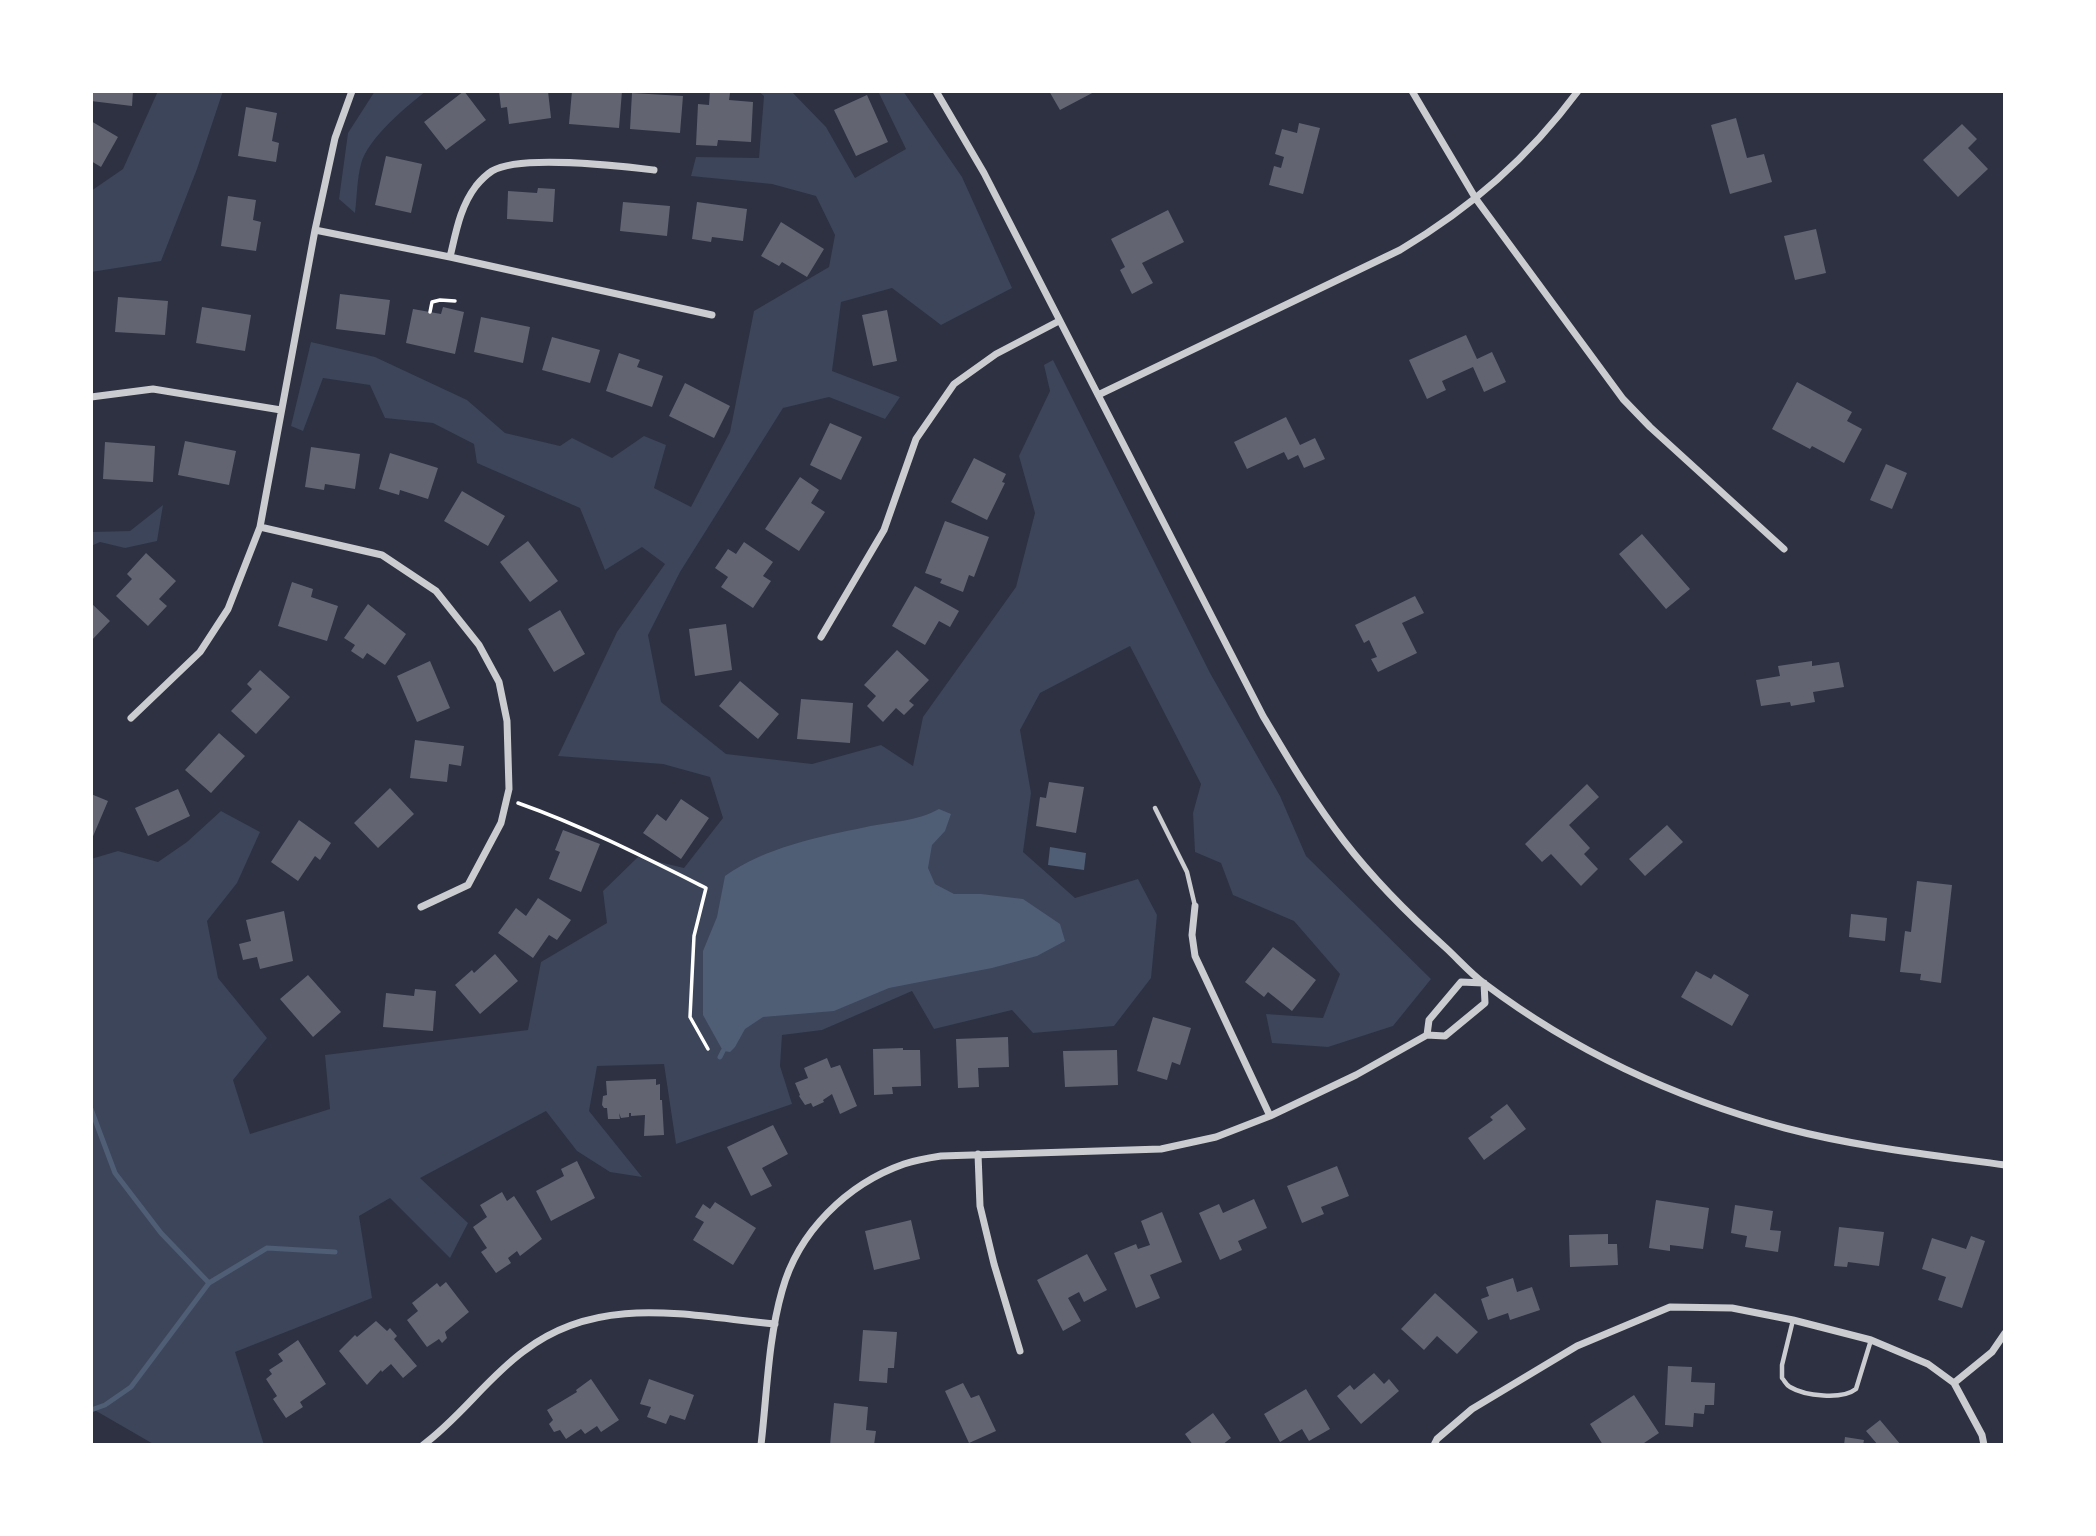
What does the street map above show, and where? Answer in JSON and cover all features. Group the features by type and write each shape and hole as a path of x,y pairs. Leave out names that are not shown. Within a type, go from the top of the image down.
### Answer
{"street":[{"path":"131,718 200,652 228,608 260,527 315,230 335,138 352,91"},
{"path":"936,91 984,173 1259,709 1305,787 1345,842 1389,894 1484,984 1603,1058 1660,1085 1730,1112 1797,1131 1844,1141 2005,1165"},
{"path":"1412,91 1476,199 1623,399 1784,548"},
{"path":"1098,395 1400,250 1441,225 1476,199 1521,158 1553,124 1578,91"},
{"path":"450,257 462,208 477,184 493,170 522,164 593,163 654,170"},
{"path":"315,230 712,315"},
{"path":"821,637 884,530 916,439 954,384 996,354 1059,321"},
{"path":"91,397 153,389 281,410"},
{"path":"260,527 382,555 436,591 479,645 499,681 507,721 509,789 501,823 468,885 421,907"},
{"path":"1195,906 1192,936 1195,956 1270,1116"},
{"path":"1427,1035 1429,1020 1461,982 1484,984"},
{"path":"761,1445 775,1324 782,1289 796,1255 816,1225 842,1199 872,1178 905,1164 940,1156 1161,1149 1216,1137 1270,1116 1356,1075 1427,1035 1445,1036 1485,1003 1484,984"},
{"path":"978,1154 981,1206 994,1264 1020,1351"},
{"path":"1434,1445 1437,1439 1472,1409 1577,1346 1670,1307 1732,1308 1793,1320 1871,1340 1928,1364 1954,1383 1982,1435 1984,1445"},
{"path":"423,1445 523,1351 550,1334 579,1321 610,1313 641,1311 775,1324"},
{"path":"1954,1383 1992,1352 2005,1332"}],"lane":[{"path":"1155,808 1187,872 1195,906"},
{"path":"1793,1320 1782,1365 1782,1378 1790,1387 1816,1394 1839,1396 1850,1394 1856,1389 1871,1340"}],"path":[{"path":"430,312 432,302 455,301"},
{"path":"507,799 552,815 625,847 706,888 694,936 690,1017 708,1049"}],"shaded area":[{"path":"158,91 223,91 197,169 161,261 91,272 91,191 123,169"},
{"path":"375,91 426,91 389,124 365,154 361,164 355,213 339,199 348,133"},
{"path":"758,91 791,91 826,127 855,178 906,149 878,91 903,91 962,177 1012,288 941,325 892,288 841,302 832,371 900,397 885,419 829,397 783,408 680,572 648,635 661,702 726,754 812,764 881,745 913,766 923,717 1016,587 1035,513 1019,456 1050,391 1044,365 1053,360 1210,673 1280,796 1306,856 1431,979 1393,1026 1328,1047 1272,1043 1266,1014 1323,1018 1340,974 1294,921 1233,895 1221,863 1195,852 1193,813 1201,784 1130,646 1040,693 1020,730 1031,793 1023,852 1075,898 1138,879 1157,915 1151,978 1114,1026 1033,1033 1012,1010 934,1029 912,991 822,1030 782,1035 780,1066 792,1104 676,1144 664,1064 597,1066 589,1111 642,1177 610,1172 577,1151 546,1111 420,1178 468,1223 450,1258 390,1198 359,1216 372,1298 235,1352 264,1445 155,1445 91,1408 91,859 118,851 158,862 187,842 221,811 260,832 237,883 207,921 218,978 267,1038 233,1080 250,1134 330,1109 325,1055 528,1030 541,962 607,923 603,891 638,857 684,868 723,818 710,777 663,764 558,756 617,632 665,564 642,547 605,570 580,508 477,463 474,444 433,423 385,418 370,385 323,378 303,431 291,426 311,342 375,357 467,400 505,433 560,446 572,438 612,458 644,436 666,445 654,488 691,507 730,432 754,311 829,267 835,235 816,196 772,184 691,176 696,157 759,158 764,96"},
{"path":"163,505 157,541 125,548 100,542 91,546 91,532 130,531"},
{"path":"939,809 951,814 945,831 932,845 928,868 935,884 954,894 1023,899 1060,924 1065,941 1037,956 992,968 889,988 834,1011 763,1017 745,1029 730,1052 723,1051 703,1015 703,951 717,917 725,876 775,850 793,844 913,819"},
{"path":"1050,847 1086,853 1084,870 1048,865"}],"building":[{"path":"91,91 133,91 132,106 91,101"},
{"path":"464,91 486,120 446,150 424,122"},
{"path":"499,91 548,91 551,118 509,124 507,107 501,108"},
{"path":"572,91 622,91 619,128 569,124"},
{"path":"710,91 730,93 729,100 753,102 751,142 718,140 717,146 696,145 698,104 709,105"},
{"path":"1049,91 1096,91 1060,110"},
{"path":"632,93 683,96 680,133 630,129"},
{"path":"867,95 888,142 856,156 834,110"},
{"path":"246,107 277,113 272,141 279,143 276,162 238,156"},
{"path":"1736,118 1747,158 1764,154 1772,182 1730,194 1711,125"},
{"path":"91,121 118,137 101,167 91,161"},
{"path":"1299,123 1320,128 1303,194 1269,185 1274,166 1281,168 1284,157 1275,154 1282,129 1297,133"},
{"path":"1962,124 1977,139 1968,148 1988,169 1958,197 1923,160"},
{"path":"386,156 422,164 411,213 375,205"},
{"path":"538,188 555,189 553,222 507,219 508,191 537,193"},
{"path":"228,196 256,200 253,220 261,222 256,251 221,246"},
{"path":"623,202 670,206 667,236 620,231"},
{"path":"697,202 747,209 743,241 712,237 711,242 692,239"},
{"path":"1168,210 1184,242 1142,263 1153,283 1132,294 1120,270 1125,267 1111,239"},
{"path":"781,222 824,249 807,277 782,262 779,266 761,256"},
{"path":"1816,229 1826,273 1795,280 1784,236"},
{"path":"340,294 390,300 385,335 336,329"},
{"path":"118,297 168,301 165,335 115,332"},
{"path":"202,307 251,315 245,351 196,343"},
{"path":"443,307 464,312 455,354 406,343 413,309 441,314"},
{"path":"887,310 897,361 873,366 862,315"},
{"path":"481,317 530,327 523,363 474,352"},
{"path":"1466,335 1477,359 1492,352 1506,382 1484,392 1473,367 1442,381 1446,390 1427,399 1409,360"},
{"path":"552,337 600,350 590,383 542,370"},
{"path":"619,353 640,360 637,367 663,376 652,407 606,391"},
{"path":"1797,382 1852,412 1847,421 1862,429 1844,463 1772,429"},
{"path":"685,383 730,406 714,438 669,416"},
{"path":"1286,417 1300,445 1315,438 1325,459 1304,468 1298,455 1288,460 1284,452 1247,469 1234,442"},
{"path":"830,423 862,437 841,480 810,465"},
{"path":"185,441 236,451 229,485 178,475"},
{"path":"105,442 155,446 153,482 103,479"},
{"path":"311,447 360,454 355,489 325,484 324,490 305,487"},
{"path":"390,453 438,468 428,499 400,490 399,495 379,489"},
{"path":"974,458 1006,474 1002,482 1005,483 987,520 951,502"},
{"path":"1886,464 1907,473 1892,509 1870,500"},
{"path":"800,477 819,490 811,503 825,512 799,551 765,529"},
{"path":"462,491 505,516 488,546 444,521"},
{"path":"945,521 989,537 974,577 969,575 963,592 940,583 942,579 925,573"},
{"path":"1642,534 1690,589 1666,609 1619,554"},
{"path":"528,541 558,581 530,602 500,562"},
{"path":"744,542 773,562 763,576 771,581 753,608 721,587 728,577 715,568 728,549 736,554"},
{"path":"146,553 176,581 159,599 167,606 148,626 116,596 132,579 127,574"},
{"path":"292,582 313,589 311,597 338,606 327,641 278,626"},
{"path":"915,586 959,611 950,627 939,621 925,645 892,626"},
{"path":"1415,596 1424,613 1402,623 1417,653 1378,672 1371,659 1377,657 1369,640 1364,643 1355,625"},
{"path":"91,603 110,621 91,641"},
{"path":"368,604 406,634 385,665 367,653 363,659 351,651 355,645 344,638"},
{"path":"560,610 585,654 554,672 528,629"},
{"path":"726,624 732,670 695,676 689,629"},
{"path":"897,650 929,680 909,701 914,705 904,715 896,708 883,722 867,706 876,696 864,685"},
{"path":"430,661 450,708 417,722 397,676"},
{"path":"1812,661 1812,666 1839,662 1844,687 1813,692 1815,702 1791,706 1790,702 1761,706 1756,680 1780,676 1778,666"},
{"path":"260,670 290,697 256,734 231,711 252,689 247,684"},
{"path":"740,681 779,714 758,739 719,706"},
{"path":"801,699 853,703 850,743 797,739"},
{"path":"219,733 245,756 211,793 185,770"},
{"path":"415,740 464,746 461,766 449,764 447,782 410,778"},
{"path":"1049,782 1084,787 1076,833 1036,826 1040,797 1046,798"},
{"path":"1587,784 1599,797 1569,825 1590,848 1584,854 1598,869 1581,886 1551,854 1542,862 1525,844"},
{"path":"390,788 414,814 378,848 354,823"},
{"path":"178,789 190,816 148,836 135,808"},
{"path":"91,794 108,801 91,841"},
{"path":"681,799 709,818 681,859 643,833 657,814 666,821"},
{"path":"299,820 331,843 320,860 315,856 298,881 271,862"},
{"path":"1667,825 1683,842 1645,876 1629,859"},
{"path":"563,830 600,844 581,892 549,879 560,852 555,850"},
{"path":"1917,881 1952,885 1941,983 1920,980 1921,974 1900,972 1905,931 1911,932"},
{"path":"538,898 571,920 557,940 549,935 533,958 498,933 516,908 526,916"},
{"path":"284,911 293,961 260,969 257,957 243,960 239,944 251,941 246,920"},
{"path":"1851,914 1887,918 1885,941 1849,937"},
{"path":"1273,947 1316,980 1292,1011 1268,992 1264,997 1245,982"},
{"path":"495,954 518,981 480,1014 455,985 472,970 474,973"},
{"path":"1696,971 1711,979 1714,974 1749,995 1732,1026 1681,997"},
{"path":"308,975 341,1012 313,1037 280,999"},
{"path":"415,989 436,991 433,1031 383,1027 386,993 414,996"},
{"path":"1153,1017 1191,1028 1180,1065 1172,1062 1167,1080 1137,1071"},
{"path":"1008,1037 1009,1067 978,1068 979,1087 958,1088 956,1039"},
{"path":"873,1049 920,1050 921,1086 892,1087 893,1094 874,1095"},
{"path":"1117,1050 1118,1085 1065,1087 1063,1051"},
{"path":"827,1058 831,1068 840,1065 857,1106 840,1114 832,1094 813,1107 811,1103 805,1105 795,1083 808,1078 804,1068"},
{"path":"656,1079 656,1085 660,1084 664,1135 644,1136 645,1115 631,1116 629,1113 629,1117 621,1118 619,1113 620,1119 608,1119 607,1108 602,1105 603,1096 607,1095 606,1081"},
{"path":"1507,1104 1526,1129 1484,1160 1468,1138 1493,1120 1490,1117"},
{"path":"773,1125 788,1154 762,1168 772,1186 751,1196 727,1147"},
{"path":"577,1161 595,1198 551,1221 536,1191 564,1176 561,1169"},
{"path":"1337,1166 1349,1196 1321,1207 1324,1214 1302,1223 1287,1186"},
{"path":"502,1192 507,1201 514,1196 542,1239 520,1256 517,1251 508,1258 511,1263 496,1273 481,1252 487,1248 473,1227 487,1217 480,1205"},
{"path":"1254,1199 1267,1228 1238,1241 1242,1250 1220,1260 1199,1213 1219,1204 1223,1213"},
{"path":"1656,1200 1709,1208 1703,1249 1670,1245 1670,1251 1649,1248"},
{"path":"715,1202 756,1228 733,1265 693,1240 704,1222 695,1217 703,1204 710,1209"},
{"path":"1735,1205 1773,1211 1770,1230 1781,1231 1778,1252 1745,1247 1747,1236 1731,1233"},
{"path":"1162,1212 1182,1262 1150,1275 1160,1298 1136,1308 1114,1253 1136,1244 1138,1249 1150,1245 1141,1221"},
{"path":"911,1220 920,1259 874,1270 865,1231"},
{"path":"1839,1227 1884,1232 1879,1266 1848,1262 1847,1267 1834,1266"},
{"path":"1608,1234 1608,1244 1617,1244 1618,1265 1570,1267 1569,1235"},
{"path":"1971,1236 1985,1241 1962,1308 1938,1300 1946,1277 1922,1269 1932,1238 1966,1249"},
{"path":"1087,1254 1107,1290 1084,1302 1079,1292 1068,1298 1081,1321 1063,1331 1037,1280"},
{"path":"1513,1278 1517,1292 1532,1287 1540,1310 1510,1320 1508,1313 1488,1320 1481,1299 1489,1296 1486,1287"},
{"path":"446,1282 469,1312 445,1332 447,1338 442,1343 439,1339 427,1347 407,1320 418,1311 412,1303 437,1283 440,1287"},
{"path":"1435,1293 1478,1332 1457,1354 1437,1336 1424,1350 1401,1329"},
{"path":"376,1321 387,1331 390,1328 397,1336 394,1339 417,1366 403,1378 391,1364 367,1385 339,1351 355,1335 357,1337"},
{"path":"863,1330 897,1332 894,1368 888,1368 887,1383 859,1381"},
{"path":"298,1340 326,1384 300,1402 303,1407 286,1418 273,1399 277,1396 266,1379 272,1374 269,1370 283,1361 278,1354"},
{"path":"1668,1366 1692,1367 1691,1382 1715,1383 1714,1405 1705,1405 1704,1414 1694,1413 1693,1427 1665,1425"},
{"path":"1374,1373 1384,1384 1389,1379 1399,1391 1361,1424 1337,1396 1350,1385 1354,1390"},
{"path":"591,1379 619,1420 601,1432 597,1426 585,1434 581,1429 566,1439 560,1430 554,1432 549,1424 553,1420 547,1410 577,1392 576,1390"},
{"path":"649,1379 694,1395 685,1420 670,1415 666,1424 647,1417 651,1407 640,1404"},
{"path":"963,1383 971,1398 979,1395 996,1431 969,1443 945,1391"},
{"path":"1306,1389 1330,1429 1309,1441 1302,1429 1280,1442 1264,1414"},
{"path":"1634,1395 1659,1433 1641,1445 1603,1445 1590,1424"},
{"path":"834,1403 868,1407 866,1430 876,1431 874,1445 830,1445"},
{"path":"1213,1413 1231,1438 1222,1445 1193,1445 1185,1434"},
{"path":"1880,1420 1901,1445 1878,1445 1866,1431"},
{"path":"1845,1437 1864,1440 1863,1445 1844,1445"}],"waterway":[{"path":"720,1057 723,1051"},
{"path":"91,1109 115,1173 161,1233 209,1283"},
{"path":"91,1410 105,1405 131,1387 209,1283 267,1248 335,1252"}]}
